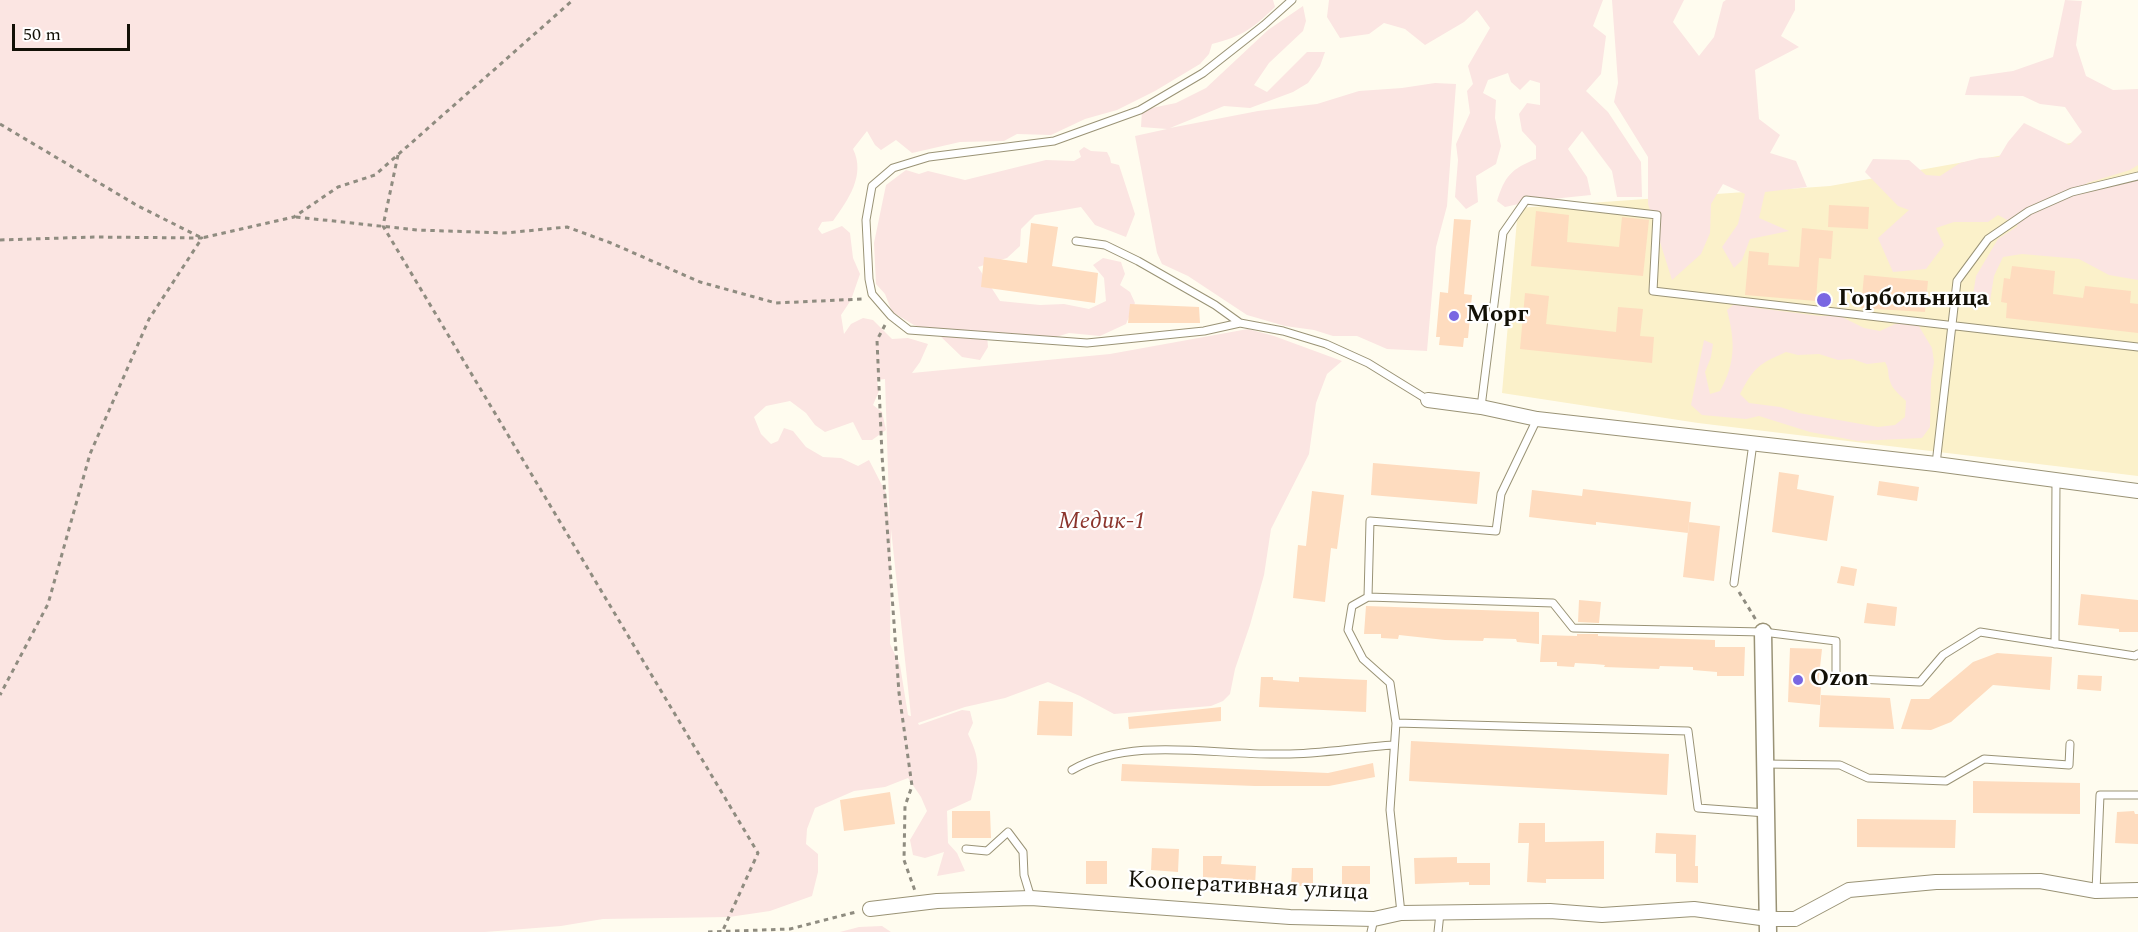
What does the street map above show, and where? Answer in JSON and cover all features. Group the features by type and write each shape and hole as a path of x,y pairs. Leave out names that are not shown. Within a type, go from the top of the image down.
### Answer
{"street":[{"path":"1428,400 1481,407 1537,419 1936,464 2138,491"},
{"path":"1763,632 1768,925"},
{"name":"Кооперативная улица","path":"870,909 919,903 1031,898 1290,917 1373,926 1401,913 1550,911 1602,915 1694,909 1768,925 1796,919 1849,890 1925,883 2040,880 2096,891 2138,890"}],"lane":[{"path":"1292,0 1203,73 1140,110 1054,141 929,157 893,168 873,186 866,220 872,294 891,316 909,330 1087,343 1203,331 1240,323 1283,331 1326,344 1368,363 1428,400"},
{"path":"1936,464 1957,281 1988,239 2029,211 2072,192 2138,176"},
{"path":"1481,407 1503,233 1527,200 1657,215 1653,291 2138,347"},
{"path":"1076,241 1105,245 1138,261 1215,305 1240,323"},
{"path":"1368,597 1370,521 1496,531 1501,494 1537,419"},
{"path":"1734,583 1753,443"},
{"path":"2055,481 2055,644"},
{"path":"1401,913 1390,810 1396,723 1390,683 1363,659 1347,630 1352,606 1368,597 1553,603 1573,628 1763,632 1836,641 1836,678 1920,682 1943,655 1980,632 2135,656 2138,654"},
{"path":"1396,723 1688,731 1698,808 1766,813"},
{"path":"1765,764 1840,765 1868,777 1946,781 1984,759 2070,765 2070,744"},
{"path":"1071,770 1085,762 1139,749 1286,754 1394,745"},
{"path":"2096,891 2100,795 2138,795"},
{"path":"966,849 987,851 1008,832 1023,852 1024,875 1031,898"},
{"path":"1438,932 1440,912"}],"path":[{"path":"294,217 338,187 375,175 573,0"},
{"path":"0,124 138,206 202,238"},
{"path":"398,155 383,226 758,853 723,930"},
{"path":"0,240 94,237 202,238 294,217 383,226 505,233 567,227 611,243 700,282 776,303 863,298 872,294"},
{"path":"0,695 48,604 90,454 149,319 202,238"},
{"path":"891,316 877,340 882,455 899,693 912,786 905,806 904,860 919,903"},
{"path":"1734,583 1763,632"},
{"path":"708,932 790,928 870,909"}],"shaded area":[{"name":"Горбольница","path":"2138,131 2138,476 1698,423 1502,393 1518,208 1830,186"}],"green space":[{"name":"Медик-1","path":"0,0 1273,0 1275,7 1253,26 1239,35 1212,44 1209,54 1200,64 1155,91 1117,110 1085,119 1051,135 1017,134 1004,141 960,142 912,153 896,140 881,150 875,145 867,131 853,149 857,168 854,187 833,221 822,222 818,229 822,234 842,226 850,233 853,258 860,274 851,300 841,315 844,334 851,324 863,318 873,320 892,339 908,338 928,344 912,373 1110,354 1248,329 1342,361 1327,374 1316,403 1309,454 1271,529 1264,575 1235,669 1230,694 1223,701 1211,706 1114,714 1048,682 1005,698 965,707 918,723 919,725 962,710 970,711 973,723 968,734 977,760 971,800 947,811 948,843 957,853 965,871 937,876 944,852 925,858 913,855 910,840 927,811 908,778 885,787 854,791 815,808 807,829 806,844 818,854 818,872 812,896 770,911 729,917 603,919 561,926 485,932 0,932","holes":["885,379 889,502 890,522 886,493 869,460 858,466 841,458 823,457 806,447 793,431 784,428 778,441 771,444 761,434 754,417 766,406 790,401 825,432 853,422 862,440 872,440 886,430 882,412 873,405 879,391 877,380","891,529 911,716 908,715 900,665 890,644"]},
{"path":"1329,0 1603,0 1593,26 1606,36 1601,74 1586,91 1608,112 1641,162 1642,197 1617,197 1612,171 1582,131 1568,149 1587,177 1591,195 1532,201 1505,207 1497,201 1510,174 1520,166 1536,159 1536,146 1522,131 1519,114 1527,103 1540,105 1540,83 1530,80 1520,90 1511,82 1508,73 1488,80 1483,93 1496,100 1495,118 1501,146 1496,164 1476,176 1478,202 1466,209 1455,197 1458,160 1456,144 1470,113 1467,91 1473,84 1468,66 1490,28 1477,10 1464,22 1425,45 1405,29 1384,23 1369,34 1340,38 1327,17"},
{"path":"1612,0 1684,0 1673,22 1699,56 1714,37 1723,2 1726,0 1795,0 1795,10 1781,36 1799,47 1755,70 1759,119 1780,135 1770,153 1796,161 1807,187 1765,192 1759,218 1789,231 1750,239 1742,260 1734,268 1722,247 1738,224 1745,194 1723,184 1711,204 1710,233 1701,254 1672,280 1648,204 1648,157 1614,102 1618,83"},
{"path":"2065,0 2082,1 2076,45 2086,76 2113,90 2138,89 2138,165 2130,170 2087,183 2082,192 2094,191 2132,177 2138,178 2138,280 2109,275 2079,259 2022,254 2003,257 1994,276 1990,301 1971,308 1976,276 1998,239 2018,226 1998,215 1988,222 1954,222 1936,228 1944,245 1926,269 1893,272 1878,238 1909,210 1898,206 1865,172 1873,159 1909,160 1926,175 1940,176 1960,163 1980,158 1999,157 2024,123 2069,145 2082,132 2065,107 2040,104 2023,96 1965,95 1970,77 2013,71 2053,57"},
{"path":"1303,6 1306,21 1303,31 1269,63 1254,85 1267,92 1307,52 1325,52 1320,66 1308,83 1293,92 1250,108 1224,106 1170,128 1258,111 1317,104 1359,91 1435,83 1456,84 1447,206 1436,247 1427,351 1387,349 1357,336 1333,336 1247,315 1188,276 1162,264 1157,253 1135,136 1167,129 1141,127 1142,110 1176,103 1206,88 1268,30"},
{"path":"1084,147 1091,151 1107,152 1111,163 1119,165 1135,214 1126,237 1095,225 1081,207 1035,215 1021,229 1020,246 1007,258 978,267 1000,301 1040,305 1064,304 1089,309 1106,301 1104,278 1093,265 1103,258 1121,262 1125,274 1120,285 1130,292 1135,303 1126,324 1100,336 1069,333 1043,341 987,335 988,347 980,360 962,357 937,333 914,325 892,312 885,294 876,284 874,243 886,185 906,170 919,174 928,171 965,180 1046,160 1074,161 1081,157 1079,151"},
{"path":"1739,300 1757,308 1820,316 1840,316 1864,328 1880,331 1895,324 1917,323 1932,348 1934,362 1931,380 1930,427 1922,438 1858,441 1810,432 1759,416 1746,419 1702,415 1691,405 1704,340 1713,344 1705,372 1710,394 1720,391 1729,370 1733,342 1727,310","holes":["1786,352 1798,355 1819,354 1838,360 1852,359 1867,364 1885,362 1891,384 1906,401 1905,417 1895,425 1878,427 1749,403 1740,394 1749,378 1763,363"]},
{"path":"882,926 891,932 840,932 859,927"}],"building":[{"path":"1829,205 1869,207 1868,229 1828,227"},
{"path":"1536,211 1569,215 1567,242 1619,247 1622,217 1649,220 1643,276 1531,266"},
{"name":"Морг","path":"1454,219 1471,220 1464,294 1472,295 1468,338 1464,338 1463,347 1439,345 1440,337 1436,337 1440,292 1448,293"},
{"path":"1031,223 1058,227 1052,266 1098,273 1095,303 981,287 984,257 1027,263"},
{"path":"1802,228 1833,231 1831,259 1819,258 1816,301 1745,295 1749,251 1769,253 1768,265 1799,267"},
{"path":"2012,266 2055,271 2053,294 2083,298 2085,286 2131,291 2130,303 2138,304 2138,333 2006,318 2007,303 2001,302 2004,278 2010,279"},
{"path":"1864,275 1928,281 1925,312 1861,308"},
{"path":"1525,293 1549,296 1546,324 1616,332 1618,307 1643,309 1640,336 1654,337 1652,363 1520,349"},
{"path":"1130,304 1199,307 1200,323 1128,323"},
{"path":"1373,463 1480,472 1477,504 1371,495"},
{"path":"1779,472 1799,475 1797,489 1834,496 1827,541 1772,532"},
{"path":"1879,481 1919,487 1917,501 1877,495"},
{"path":"1583,489 1691,502 1688,533 1529,517 1532,490 1582,496"},
{"path":"1312,491 1344,495 1337,549 1331,548 1325,602 1293,598 1298,545 1306,546"},
{"path":"1689,522 1720,526 1714,581 1683,577"},
{"path":"1841,566 1857,569 1854,586 1837,583"},
{"path":"2081,594 2138,600 2138,632 2119,632 2119,629 2078,625"},
{"path":"1579,600 1601,602 1599,623 1578,622"},
{"path":"1867,603 1897,607 1895,626 1864,623"},
{"path":"1366,606 1539,612 1539,644 1517,642 1516,639 1445,640 1399,635 1398,639 1381,638 1381,634 1364,634"},
{"path":"1577,634 1715,640 1715,647 1745,647 1744,676 1717,676 1717,672 1693,670 1693,667 1660,666 1659,669 1604,667 1605,665 1575,663 1574,667 1557,666 1557,662 1540,662 1542,635 1577,636"},
{"path":"1790,648 1822,649 1818,686 1821,686 1820,705 1788,702"},
{"path":"1997,653 2052,657 2050,690 1993,685 1951,722 1931,730 1901,729 1911,699 1929,699 1973,662"},
{"path":"2078,675 2102,676 2101,691 2077,689"},
{"path":"1261,677 1299,682 1299,677 1367,680 1366,712 1259,707"},
{"path":"1821,695 1890,698 1894,729 1819,727"},
{"path":"1039,701 1073,702 1072,736 1037,735"},
{"path":"1221,707 1221,721 1129,729 1128,717"},
{"path":"1411,741 1669,754 1667,795 1409,781"},
{"path":"1373,763 1375,777 1329,786 1121,781 1122,764 1328,773"},
{"path":"1973,781 2080,783 2080,814 1973,813"},
{"path":"890,792 895,824 844,831 840,800"},
{"path":"952,811 990,811 991,838 952,838"},
{"path":"2134,811 2138,814 2138,844 2115,843 2117,812"},
{"path":"1857,819 1956,820 1955,848 1857,847"},
{"path":"1519,823 1545,823 1545,842 1604,841 1604,879 1546,879 1546,883 1527,882 1529,843 1518,843"},
{"path":"1656,833 1696,835 1695,866 1698,866 1698,883 1676,882 1676,854 1655,853"},
{"path":"1152,848 1179,849 1178,872 1151,870"},
{"path":"1203,856 1222,856 1221,864 1256,866 1255,886 1236,885 1236,879 1203,877"},
{"path":"1457,857 1457,863 1490,863 1490,885 1469,885 1469,882 1415,884 1414,858"},
{"path":"1086,861 1107,861 1107,884 1086,884"},
{"path":"1342,866 1370,866 1370,884 1342,884"},
{"path":"1292,868 1313,868 1313,886 1291,886"}],"place":[{"name":"Горбольница","path":"1824,300"},
{"name":"Морг","path":"1454,316"},
{"name":"Ozon","path":"1798,680"}]}
